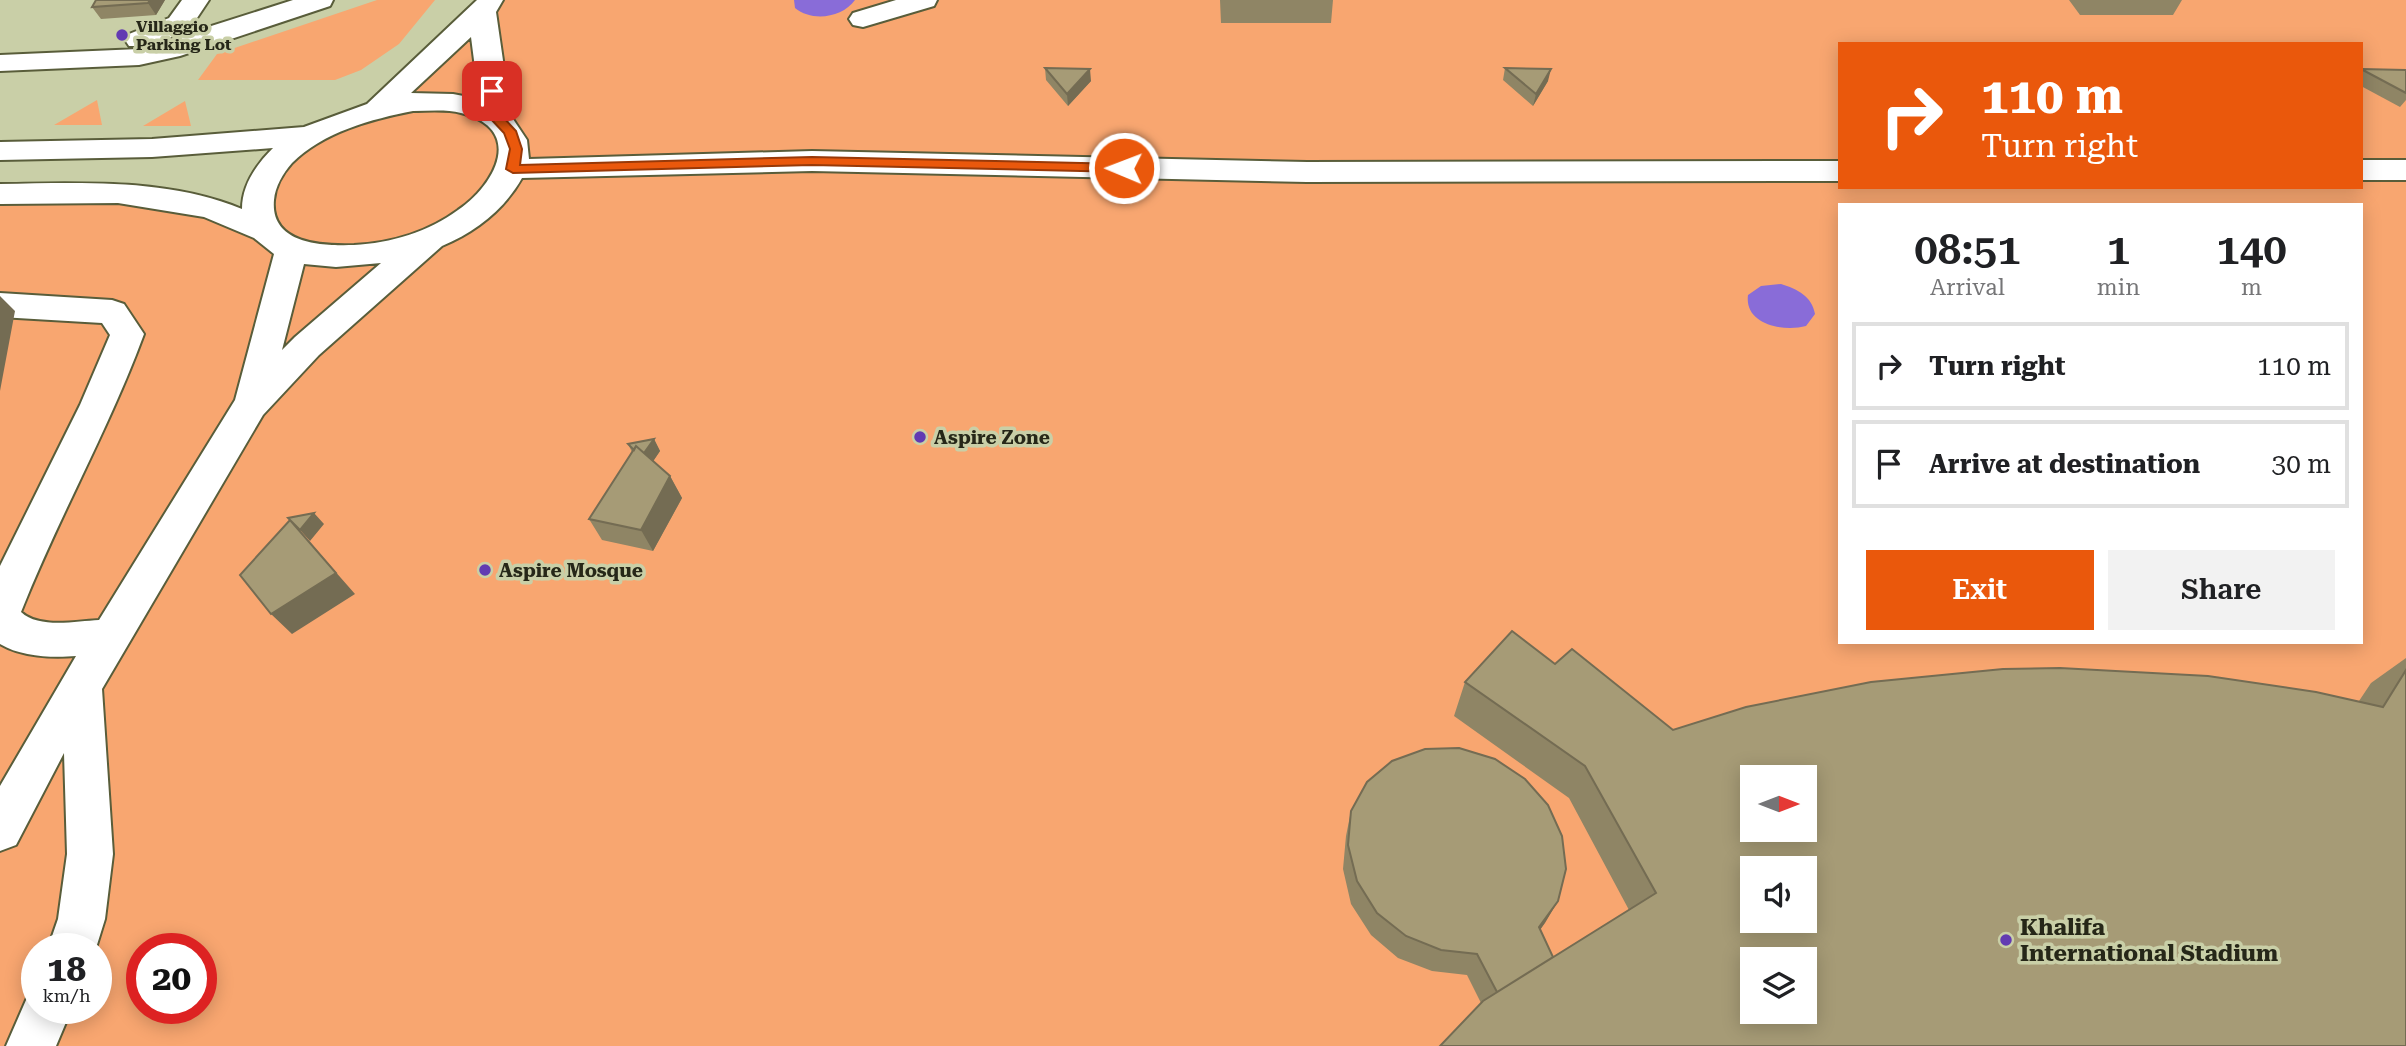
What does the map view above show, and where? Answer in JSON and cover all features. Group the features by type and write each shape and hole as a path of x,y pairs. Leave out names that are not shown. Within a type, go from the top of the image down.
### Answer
{"lane":[{"path":"1,58 138,40 179,24 196,0"},
{"path":"1,58 139,57 170,50 320,0"},
{"path":"863,19 924,0"},
{"path":"379,108 486,6"},
{"path":"486,6 496,117"},
{"path":"0,830 42,751 109,637 250,406 307,346 431,238 484,206 502,188 513,169 516,149 510,131 496,117 474,107 446,102 413,102 346,118 310,136 278,162 260,189 258,218 279,240"},
{"path":"0,151 152,148 310,136"},
{"path":"513,169 812,161 1307,172 1838,171"},
{"path":"2363,170 2406,170"},
{"path":"0,194 118,193 210,208 279,240 322,256 357,257 395,250 431,238"},
{"path":"250,406 279,240"},
{"path":"0,305 112,312 127,334 72,462 22,555 0,616 17,634 59,640 109,637"},
{"path":"78,933 90,854 81,687"},
{"path":"31,1046 40,1024"}],"shaded area":[{"path":"377,0 435,0 399,44 361,70 335,80 198,80 217,54"},
{"name":"Aspire Zone","path":"490,0 2406,0 2406,1046 0,1046 0,194 118,193 265,231 268,175 363,113"},
{"path":"794,0 855,0 843,11 818,16 795,8"},
{"path":"97,100 102,125 54,125"},
{"path":"185,101 191,126 143,126"},
{"path":"1781,284 1798,291 1811,302 1815,314 1806,326 1777,327 1759,320 1752,313 1748,305 1748,295 1761,286"}],"building":[{"path":"96,0 150,0 148,3 92,7"},
{"path":"1045,68 1090,69 1067,94"},
{"path":"1505,68 1551,69 1536,94"},
{"path":"2363,69 2406,70 2406,93 2363,70"},
{"path":"654,439 644,453 636,446 634,450 628,444"},
{"path":"636,446 670,476 641,530 589,519"},
{"path":"314,513 300,530 288,518"},
{"path":"290,520 336,573 271,614 240,575"},
{"path":"1512,631 1555,664 1572,649 1673,730 1746,707 1871,682 2003,669 2060,668 2208,676 2316,692 2383,707 2406,670 2406,1046 1440,1046 1483,1001 1656,893 1585,766 1465,682"},
{"path":"1459,748 1495,759 1525,779 1548,805 1562,836 1566,869 1558,901 1539,927 1553,957 1497,992 1477,954 1441,950 1406,936 1377,913 1357,881 1348,845 1351,811 1367,782 1392,761 1425,749"}],"place":[{"name":"Villaggio Parking Lot","path":"122,35"},
{"name":"Aspire Zone","path":"920,437"},
{"name":"Aspire Mosque","path":"485,570"},
{"name":"Khalifa International Stadium","path":"2006,940"}],"route":[{"path":"492,91 496,117 510,131 516,149 513,169 812,161 1124,168"}]}
